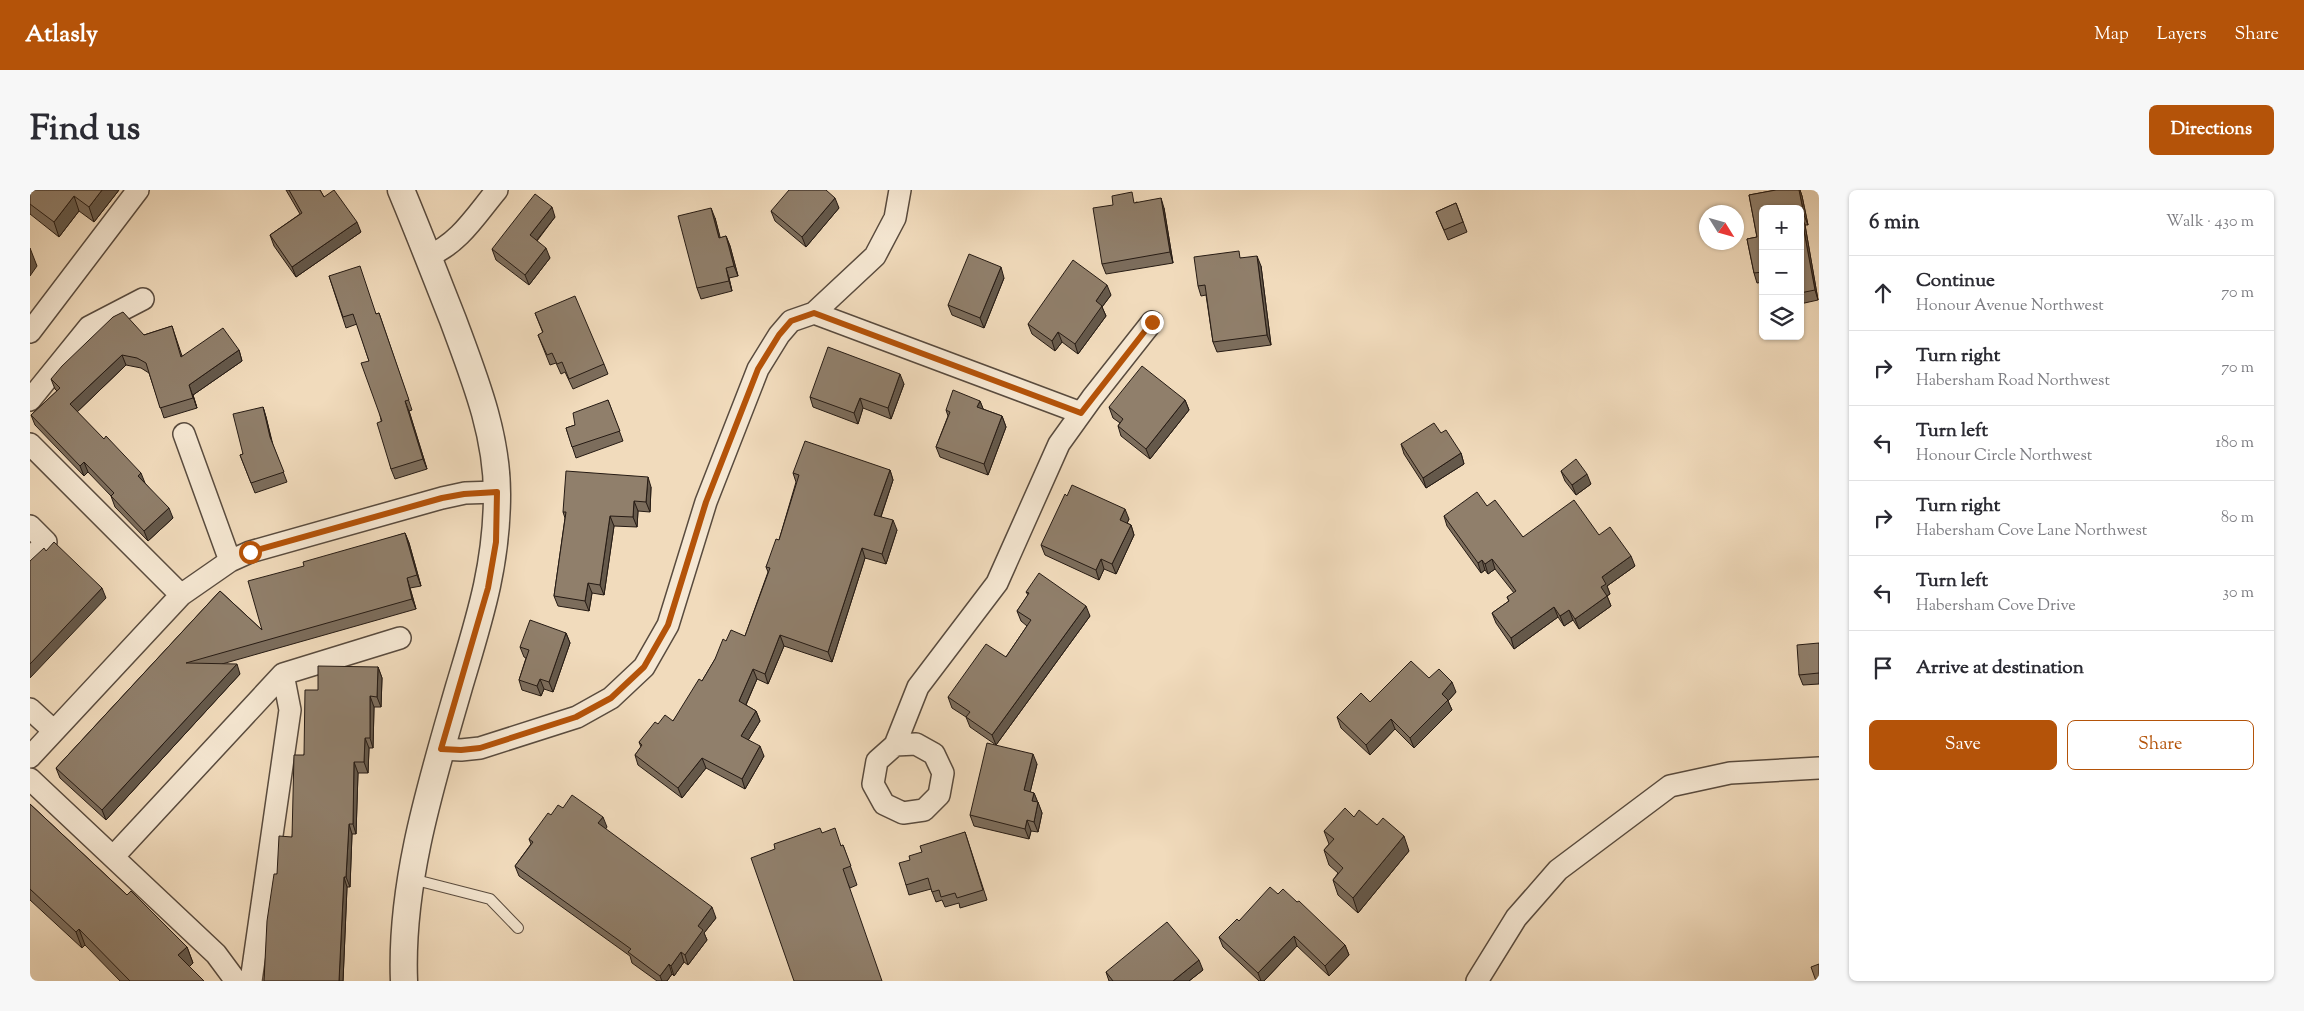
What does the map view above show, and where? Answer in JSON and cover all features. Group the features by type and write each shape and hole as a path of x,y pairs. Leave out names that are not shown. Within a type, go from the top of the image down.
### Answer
{"street":[{"path":"30,332 138,190"},
{"path":"402,190 481,394 493,445 497,492 496,542 488,588 441,749 412,879 406,918 404,981"},
{"path":"428,256 442,250 456,240 497,190"},
{"path":"441,749 461,750 480,748 576,717 611,698 644,667 668,625 706,502 758,369 779,335 791,321 814,313 875,256 895,218 900,190"},
{"path":"30,400 89,327 143,299"},
{"path":"814,313 1081,413"},
{"path":"895,745 918,687 997,583 1059,444 1152,322"},
{"path":"184,434 230,560"},
{"path":"30,444 181,595"},
{"path":"30,757 181,595 230,560 250,552 442,498 464,494 497,492"},
{"path":"30,526 46,542 30,559"},
{"path":"113,857 283,674 400,638"},
{"path":"251,981 290,710 283,674"},
{"path":"30,709 54,731"},
{"path":"1477,981 1516,918 1558,870 1670,786 1730,773 1819,768"},
{"path":"30,779 216,954 236,981"}],"lane":[{"path":"412,879 490,899 518,928"}],"building":[{"path":"30,190 102,190 89,207 74,196 54,222 30,204"},
{"path":"289,190 320,190 324,197 334,190 357,222 292,267 270,235 302,213"},
{"path":"789,190 826,190 835,198 802,237 771,211"},
{"path":"1776,190 1799,190 1802,205 1759,205 1759,272 1754,273 1747,239 1757,237 1749,195"},
{"path":"1132,192 1134,203 1161,198 1170,252 1102,264 1093,208 1113,205 1112,196"},
{"path":"535,194 552,207 530,235 546,248 525,275 492,249"},
{"path":"1456,203 1463,222 1444,230 1436,212"},
{"path":"711,208 719,238 726,236 734,266 726,268 729,281 697,288 678,216"},
{"path":"1804,231 1815,290 1804,292"},
{"path":"1239,251 1240,258 1257,256 1267,335 1213,342 1205,285 1198,286 1194,257"},
{"path":"969,254 1001,267 980,318 948,305"},
{"path":"1073,260 1107,285 1096,301 1102,306 1075,344 1058,332 1052,341 1028,324"},
{"path":"360,266 376,314 379,313 409,400 405,401 423,459 391,469 377,423 382,421 361,363 369,361 353,314 343,317 329,276"},
{"path":"575,296 604,364 569,379 562,362 557,364 552,353 547,355 538,335 543,332 535,313"},
{"path":"123,312 144,335 172,326 181,357 223,328 239,350 189,385 193,398 160,408 146,363 137,358 122,355 70,404 104,439 106,436 141,473 138,476 169,508 144,531 111,496 114,493 84,462 80,466 31,415 60,388 51,379 62,366 113,317"},
{"path":"828,347 900,374 888,408 860,398 854,413 810,397"},
{"path":"1142,366 1185,400 1146,449 1118,426 1123,419 1109,407"},
{"path":"953,390 980,401 977,407 1002,416 984,464 936,447 950,412 946,410"},
{"path":"608,400 620,431 572,447 566,428 575,425 573,413"},
{"path":"263,407 270,437 284,472 251,483 240,455 243,454 233,414"},
{"path":"1434,423 1441,433 1446,430 1461,453 1423,478 1401,444"},
{"path":"805,441 890,470 874,515 893,520 882,554 862,548 828,652 780,635 765,674 753,669 739,701 756,711 741,736 760,746 742,779 702,758 678,788 635,755 642,745 639,742 655,722 658,724 665,715 673,721 699,679 702,681 715,659 723,639 726,641 731,630 745,636 770,568 766,567 776,539 779,540 799,475 793,473"},
{"path":"1576,459 1587,474 1572,485 1561,471"},
{"path":"566,471 648,477 646,502 634,501 633,517 610,516 600,585 588,583 585,601 554,596 566,512 563,512"},
{"path":"1072,485 1125,509 1120,520 1131,525 1112,564 1101,559 1096,570 1041,545 1065,494 1067,496"},
{"path":"1477,492 1487,506 1495,500 1523,537 1574,500 1599,535 1610,527 1631,556 1602,577 1606,584 1601,587 1607,596 1575,619 1569,610 1560,616 1554,607 1511,638 1492,613 1509,601 1507,597 1516,591 1492,559 1485,564 1482,560 1478,563 1444,516"},
{"path":"405,533 417,575 407,578 412,599 186,663 237,664 102,810 56,768 220,591 262,630 248,581 304,566 303,562"},
{"path":"54,542 102,588 30,664 30,561 44,548 46,551"},
{"path":"1039,573 1086,606 992,735 966,717 970,712 948,697 986,644 1006,657 1031,620 1017,611 1029,593 1026,592"},
{"path":"530,620 566,633 549,682 540,679 537,686 519,680 529,650 520,647"},
{"path":"1819,643 1819,673 1799,675 1797,645"},
{"path":"1411,661 1429,678 1439,669 1452,682 1442,694 1448,700 1410,738 1391,719 1366,745 1337,717 1361,693 1370,702"},
{"path":"318,666 378,667 377,697 370,696 370,738 365,738 364,762 354,762 353,824 349,824 346,877 344,877 339,981 264,981 267,921 274,874 277,874 279,836 292,837 294,755 304,755 305,690 318,690"},
{"path":"987,743 1033,754 1024,790 1034,793 1032,801 1038,802 1034,822 1027,820 1025,829 970,815"},
{"path":"572,795 603,817 598,823 712,907 698,926 703,930 685,955 681,952 671,966 669,964 660,976 628,952 631,949 515,866 533,842 529,839 548,813 551,815 558,805 563,808"},
{"path":"30,804 127,895 131,891 187,947 178,955 204,981 130,981 79,929 76,932 30,889"},
{"path":"1345,808 1354,817 1359,810 1377,825 1383,818 1404,836 1353,898 1333,880 1343,868 1324,850 1334,839 1324,831"},
{"path":"820,828 822,833 835,828 841,846 843,845 851,866 843,869 882,981 794,981 751,858 775,849 774,844"},
{"path":"965,832 983,890 957,898 955,893 941,897 939,890 932,892 928,878 906,885 899,863 910,860 909,856 922,852 920,846"},
{"path":"1270,887 1278,894 1283,889 1297,902 1299,901 1345,945 1325,966 1294,936 1258,973 1219,937 1237,919 1239,921"},
{"path":"1167,922 1199,960 1173,981 1113,981 1106,972"},
{"path":"1819,964 1819,981 1816,981 1811,967"}],"route":[{"path":"250,552 442,498 464,494 497,492 496,542 488,588 441,749 461,750 480,748 576,717 611,698 644,667 668,625 706,502 758,369 779,335 791,321 814,313 1081,413 1152,322"}]}
